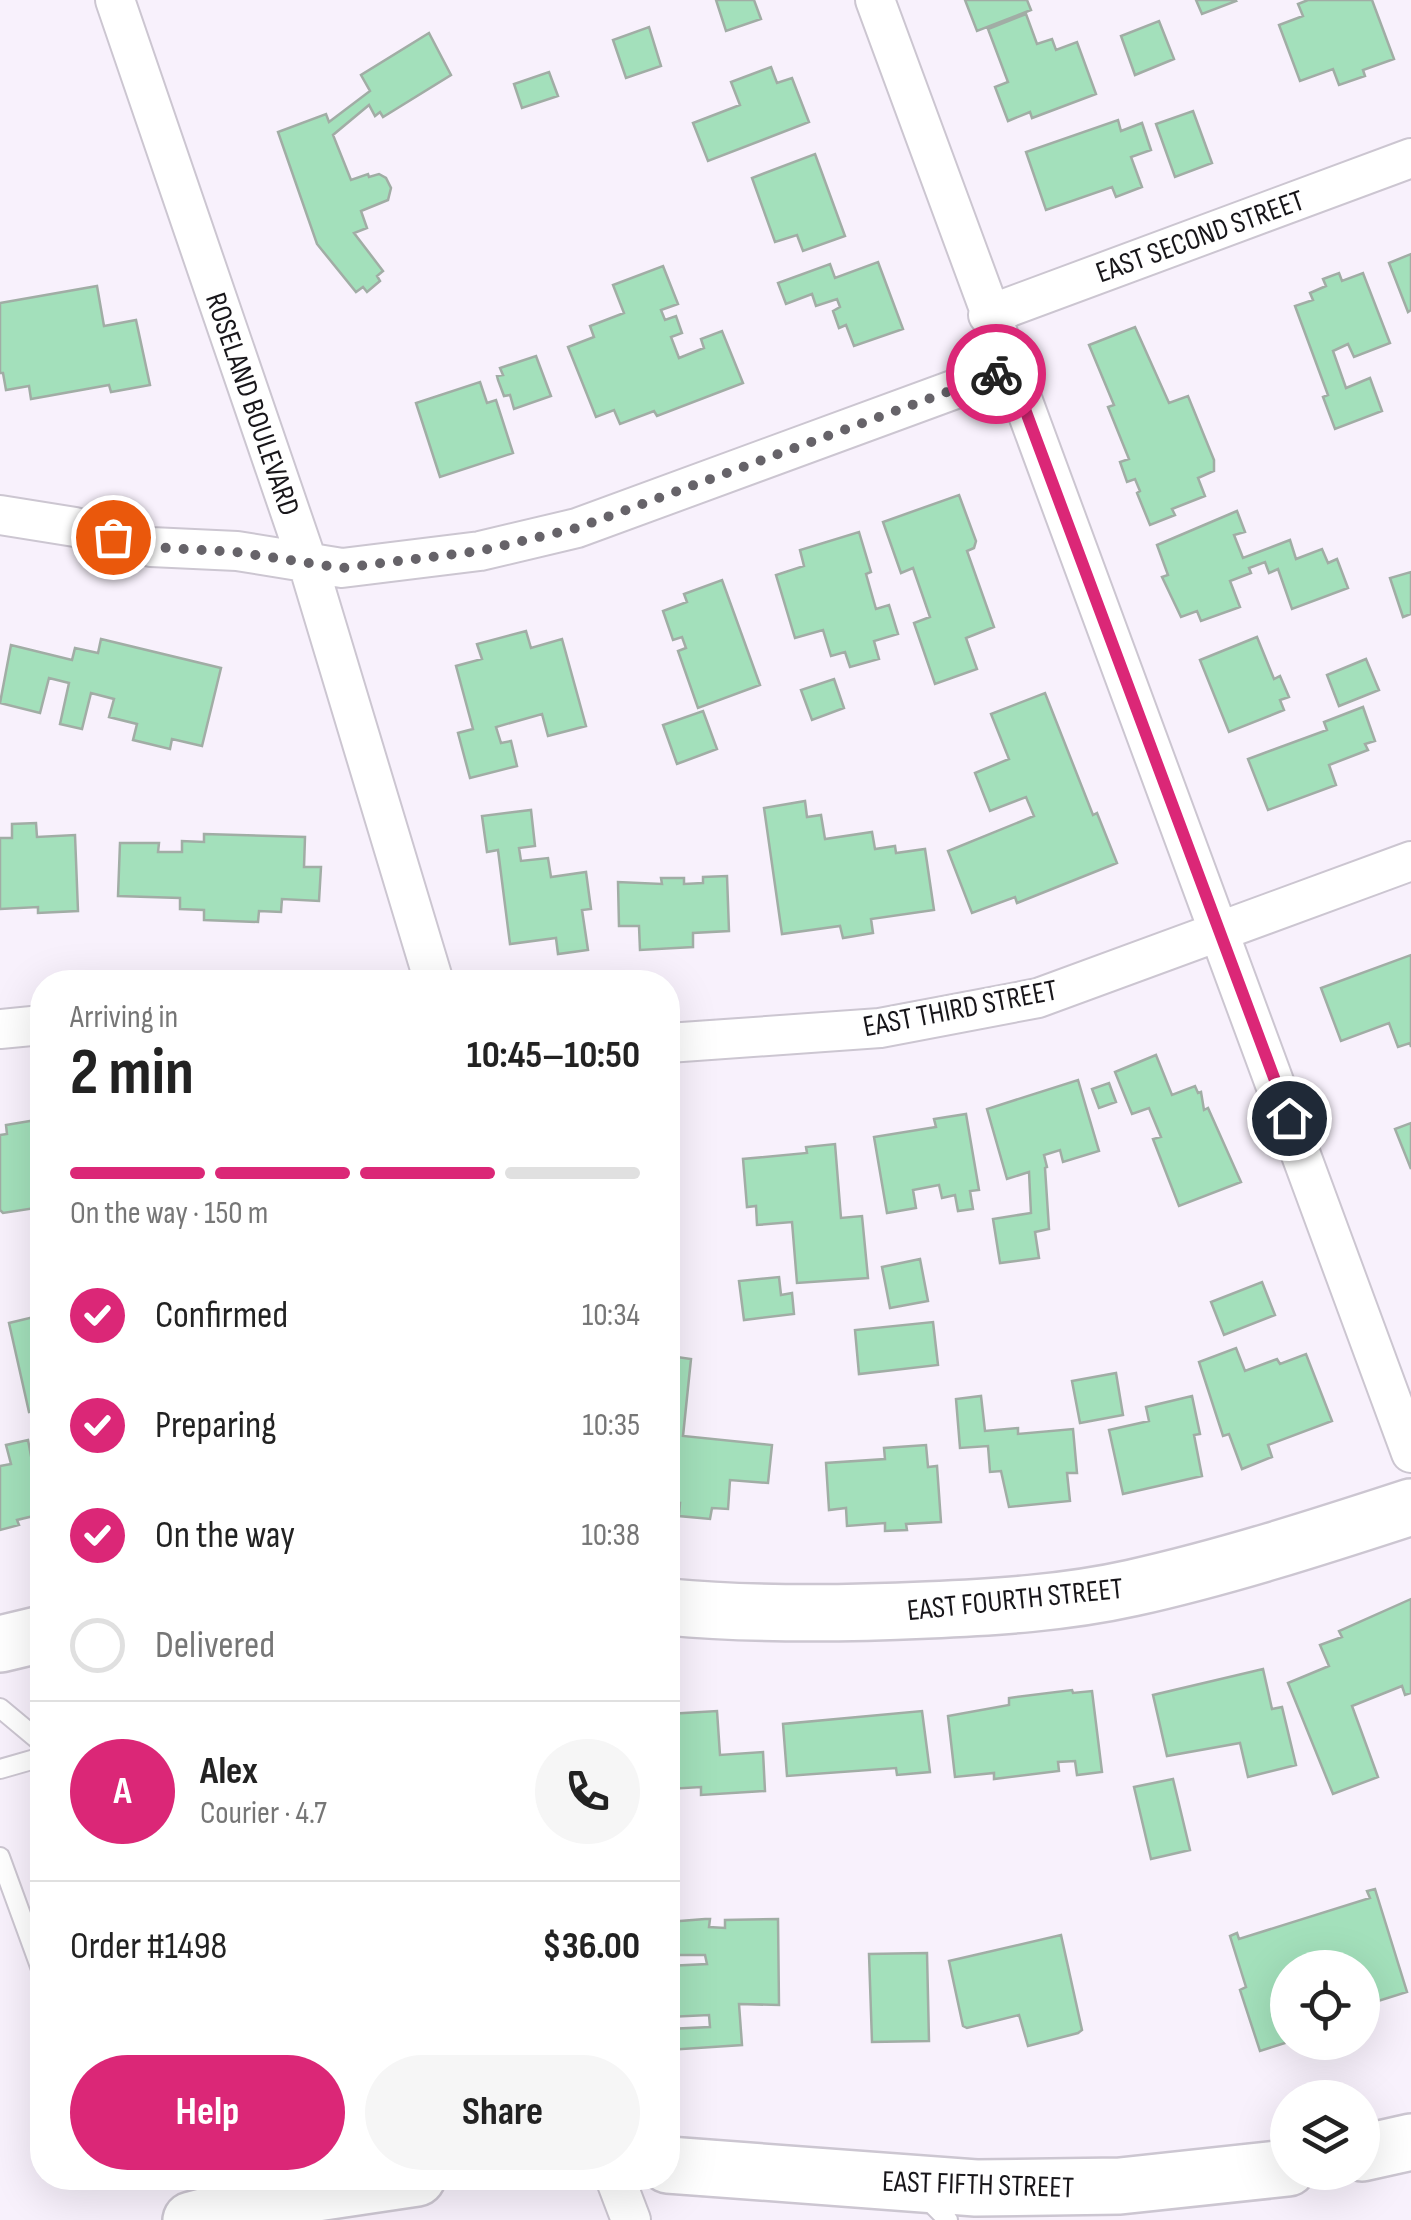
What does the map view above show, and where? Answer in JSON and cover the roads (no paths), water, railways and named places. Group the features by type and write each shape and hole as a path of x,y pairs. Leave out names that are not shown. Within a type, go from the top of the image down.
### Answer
{"main road":[{"name":"EAST FOURTH STREET","path":"680,1608 802,1616 1064,1600 1198,1572 1411,1508"},
{"path":"0,1644 30,1637"},
{"path":"1380,2150 1411,2142"},
{"name":"EAST FIFTH STREET","path":"680,2167 930,2202 1044,2196 1270,2170"},
{"path":"215,2217 279,2198 334,2190"}],"street":[{"name":"ROSELAND BOULEVARD","path":"115,0 308,564 430,970"},
{"path":"875,0 988,315 1221,932 1411,1452"},
{"name":"EAST SECOND STREET","path":"988,315 1411,158"},
{"path":"0,514 151,547 236,552 342,568 480,551 577,528 1010,369"},
{"name":"EAST THIRD STREET","path":"680,1042 880,1028 1038,998 1411,861"},
{"path":"0,1029 30,1025"},
{"path":"620,2190 631,2220"}],"lane":[{"path":"0,1708 30,1733"},
{"path":"0,1769 30,1760"},
{"path":"0,1857 30,1939"}]}
